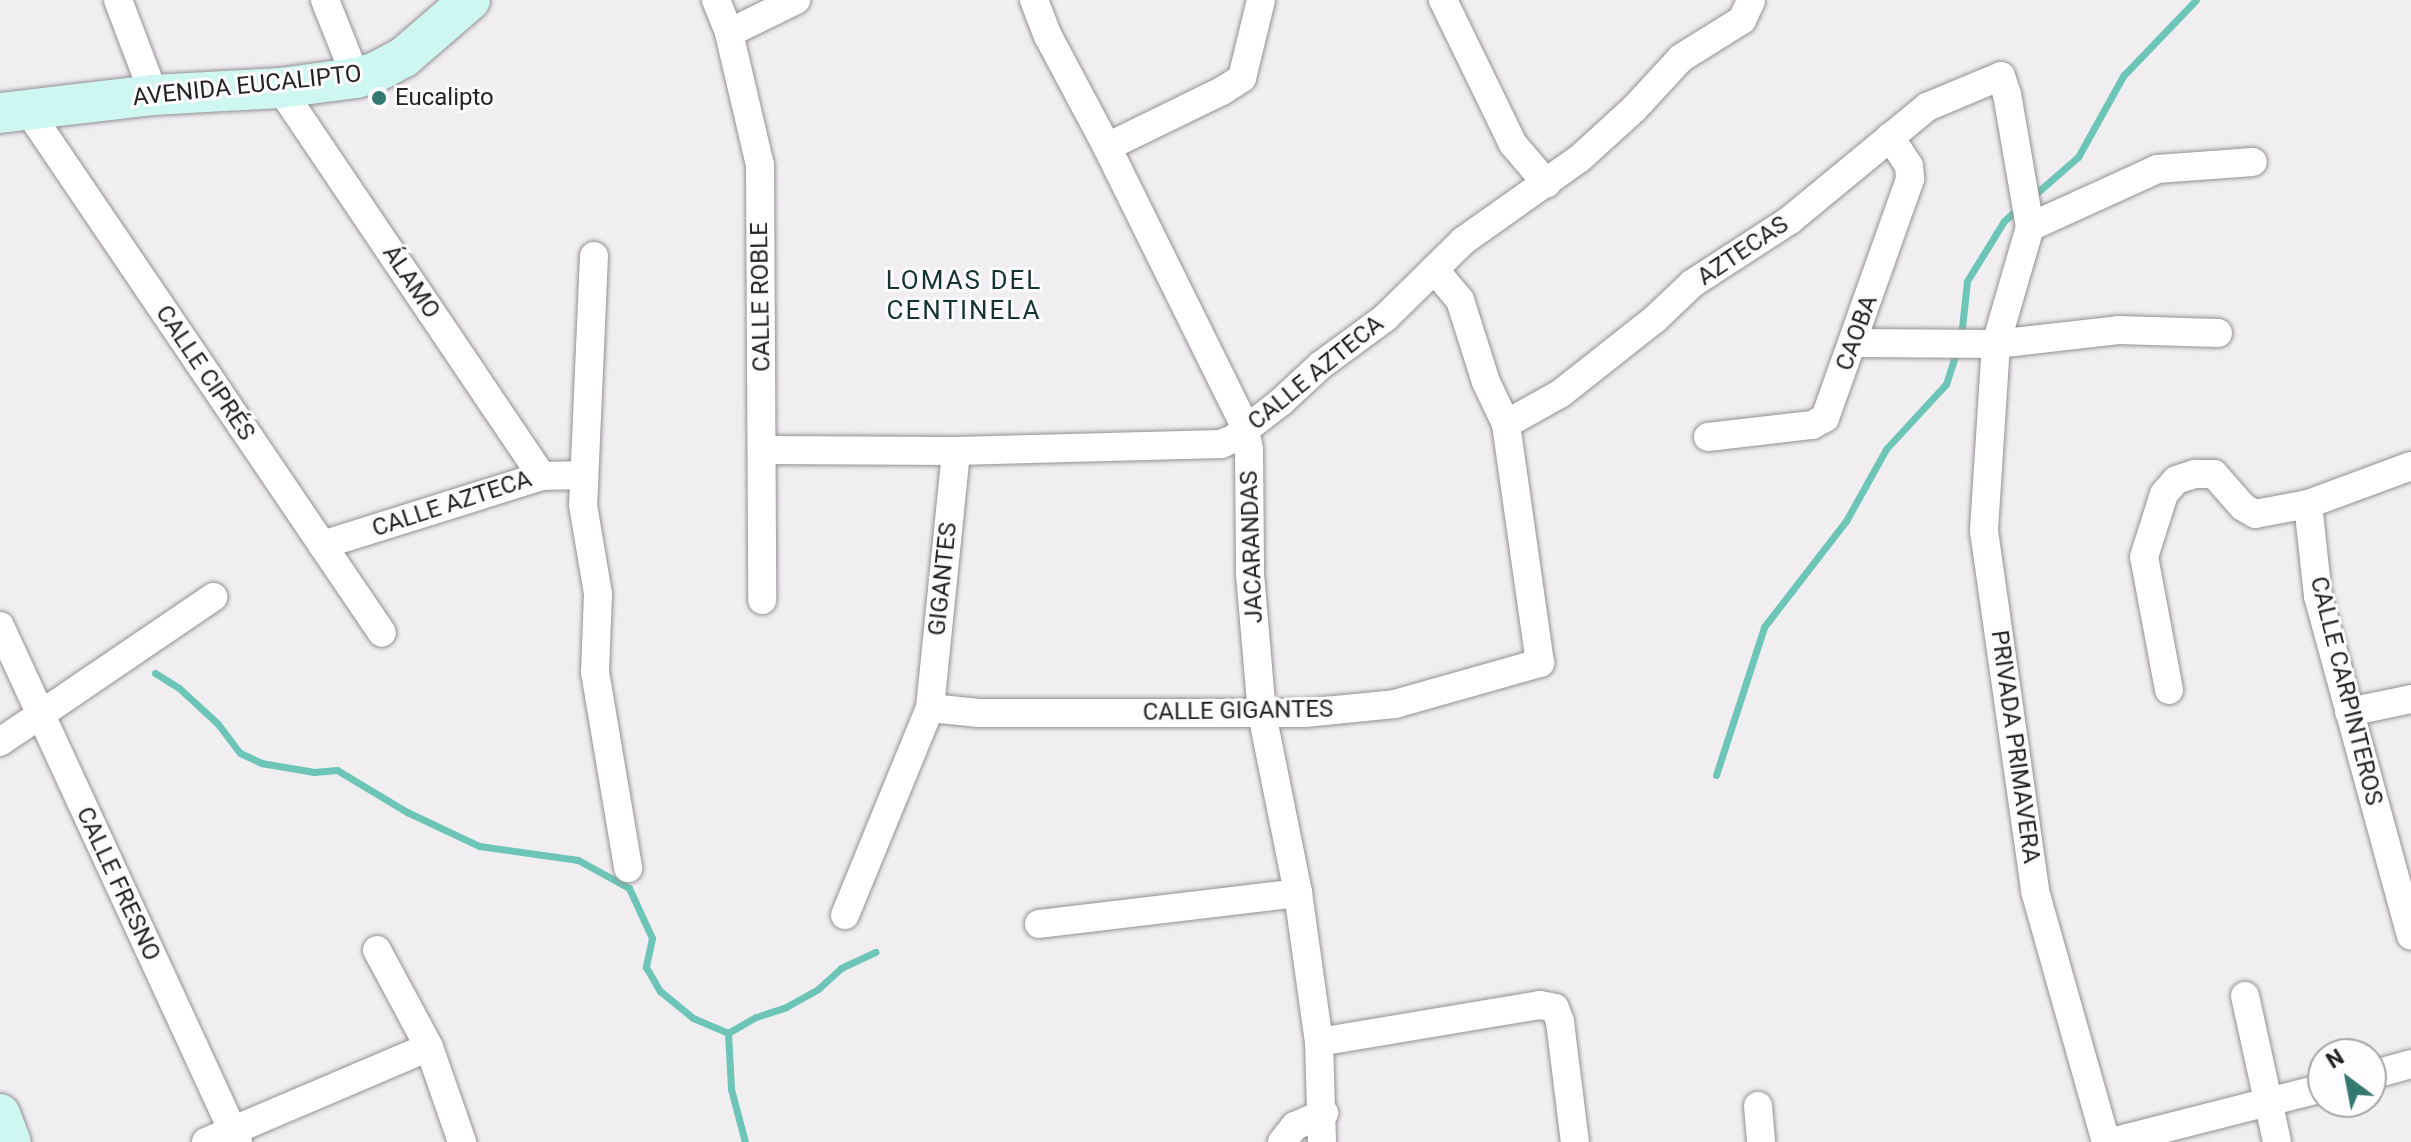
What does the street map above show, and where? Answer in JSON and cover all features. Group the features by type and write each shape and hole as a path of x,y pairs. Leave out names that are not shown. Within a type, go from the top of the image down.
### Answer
{"street":[{"path":"118,0 154,95"},
{"path":"325,0 356,78"},
{"name":"AVENIDA EUCALIPTO","path":"14,112 154,95 280,88 356,78 374,73 404,57 470,0"},
{"name":"CALLE ROBLE","path":"716,0 729,33 760,165 762,600"},
{"path":"729,33 796,0"},
{"name":"JACARANDAS","path":"1034,0 1058,58 1107,147 1246,431 1250,574 1262,714 1298,893 1319,1042 1324,1113 1322,1142"},
{"path":"1443,0 1513,144 1547,184"},
{"path":"1107,147 1235,84 1246,69 1257,1"},
{"name":"CALLE AZTECA","path":"762,450 956,451 1221,444 1246,431 1321,365 1375,327 1474,233 1547,184 1626,117 1681,58 1732,29 1742,20 1751,1"},
{"name":"AZTECAS","path":"1506,424 1560,394 1655,319 1693,283 1790,220 1927,107 2001,76 2007,94 2030,227"},
{"name":"ÁLAMO","path":"280,88 542,476"},
{"name":"CALLE CIPRÉS","path":"14,112 382,633"},
{"name":"CAOBA","path":"1708,437 1821,422 1854,343 1910,179 1909,166 1890,137"},
{"path":"2030,227 2157,169 2253,162"},
{"name":"PRIVADA PRIMAVERA","path":"2030,227 1996,344 1984,531 2035,891 2108,1142"},
{"path":"594,256 583,505 598,594 595,672 628,868"},
{"path":"1434,269 1460,300 1486,382 1506,424"},
{"path":"1854,343 1996,344 2118,330 2218,333"},
{"name":"CALLE GIGANTES","path":"930,708 979,713 1262,714 1395,704 1540,663 1506,424"},
{"name":"GIGANTES","path":"845,915 930,708 956,451"},
{"path":"2169,690 2144,557 2164,494 2176,480 2195,474 2214,474 2243,507 2255,514 2308,504 2411,466"},
{"name":"CALLE AZTECA","path":"322,545 542,476 584,475"},
{"name":"CALLE CARPINTEROS","path":"2308,504 2318,596 2411,936"},
{"path":"0,742 213,597"},
{"name":"CALLE FRESNO","path":"0,626 235,1136"},
{"path":"2349,712 2411,699"},
{"path":"1039,924 1298,893"},
{"path":"377,950 429,1047 462,1142"},
{"path":"2245,996 2277,1142"},
{"path":"1319,1042 1540,1005 1555,1008 1560,1022 1575,1142"},
{"path":"206,1142 235,1136 429,1047"},
{"path":"2387,1071 2411,1064"},
{"path":"2108,1142 2307,1092"},
{"path":"1758,1106 1761,1142"},
{"path":"1282,1142 1295,1126 1324,1113"},
{"path":"0,1114 11,1142"}],"waterway":[{"path":"2032,197 2078,157 2123,76 2196,0"},
{"path":"1961,337 1967,281 2004,221 2020,207"},
{"path":"1716,775 1764,627 1846,521 1886,449 1946,384 1958,348"},
{"path":"155,673 179,688 218,724 240,753 261,763 314,772 337,770 407,812 479,846 578,860 629,888 652,938 646,967 660,991 693,1018 728,1033 731,1089 745,1142"},
{"path":"728,1033 756,1017 786,1007 818,989 841,968 875,952"}],"place":[{"name":"Eucalipto","path":"379,98"}],"district":[{"name":"LOMAS DEL CENTINELA","path":"964,296"}]}
